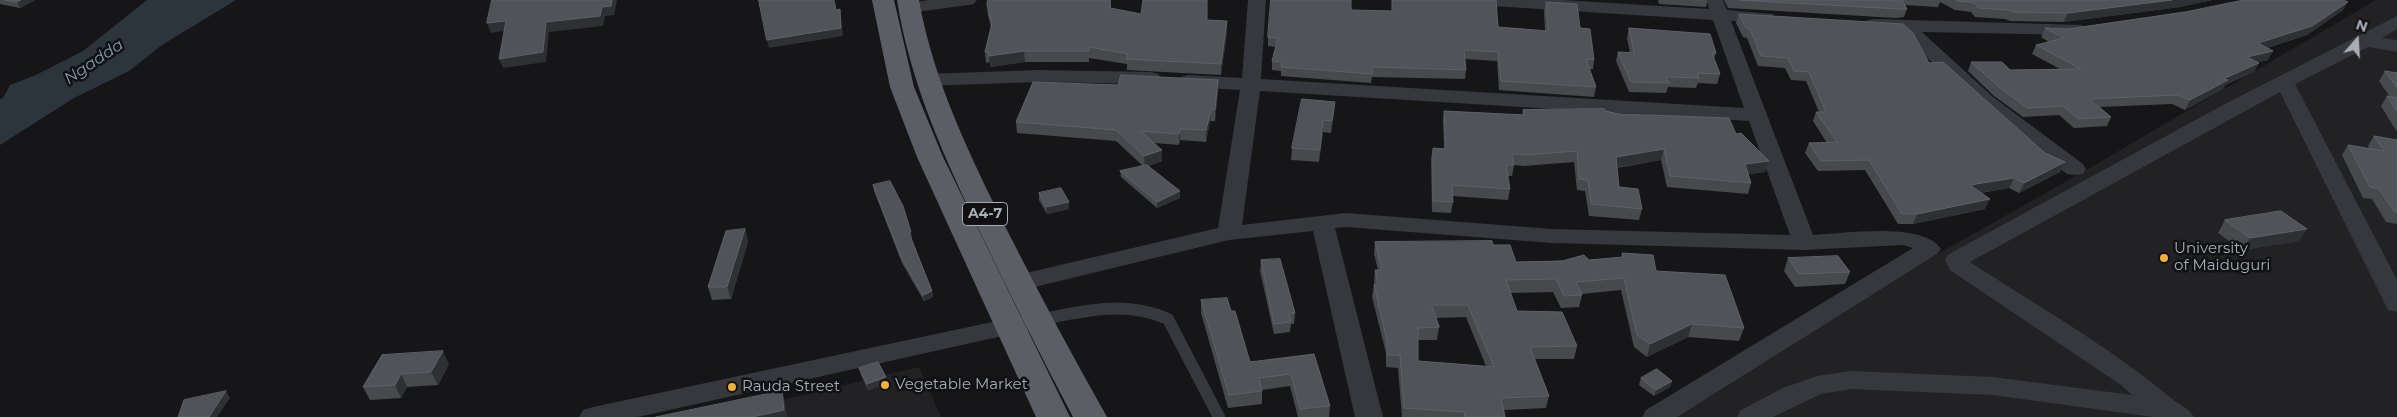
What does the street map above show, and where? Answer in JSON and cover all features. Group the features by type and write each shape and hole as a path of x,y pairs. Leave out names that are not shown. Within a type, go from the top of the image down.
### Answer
{"highway":[{"name":"A4-7","path":"882,0 902,87 929,120 1090,417"},
{"name":"A4-7","path":"908,4 916,45 923,62 927,80 930,157 1053,417"}],"street":[{"path":"908,4 968,0"},
{"path":"1229,233 1251,85 1257,0"},
{"path":"1476,0 1717,7 1788,19"},
{"path":"1717,7 1804,242"},
{"path":"2173,413 2130,378 1958,265 1957,259 2232,108 2365,41 2397,21"},
{"path":"1857,23 2064,30 2093,26"},
{"path":"1906,26 1930,53 2001,113 2075,169"},
{"path":"2365,41 2397,46"},
{"path":"927,80 1048,76 1147,78 1757,116"},
{"path":"2285,82 2397,304"},
{"path":"1018,282 1229,233 1346,220 1552,236 1804,242 1903,238 1918,241 1929,249 1656,417"},
{"path":"1322,222 1369,417"},
{"path":"593,417 1038,320"},
{"path":"1751,417 1792,395 1816,385 1851,380 1993,386 2173,413"}],"lane":[{"path":"1038,320 1103,307 1128,307 1158,313 1168,319 1219,417"}],"shaded area":[{"name":"University of Maiduguri","path":"2376,0 2397,0 2397,417 1674,417 1775,346 2088,169"},
{"name":"Vegetable Market","path":"919,367 941,417 712,417"}],"water":[{"name":"Ngadda","path":"147,0 236,0 162,45 129,71 74,98 0,145 0,99 3,98 10,85 36,75 83,51"}],"building":[{"path":"5,0 21,0 17,2"},
{"path":"492,0 612,0 611,6 602,7 600,16 546,22 543,52 499,59 506,21 487,23"},
{"path":"759,0 834,0 836,10 840,9 841,28 767,40"},
{"path":"988,0 1110,0 1110,8 1141,14 1143,0 1207,0 1207,20 1227,21 1221,64 1126,59 1128,54 1089,47 1089,51 1024,51 989,56 989,52 985,52 992,23 987,5"},
{"path":"1271,0 1351,0 1351,10 1392,11 1392,0 1496,0 1498,27 1548,31 1546,2 1577,4 1580,28 1590,29 1594,60 1586,59 1596,87 1501,81 1498,52 1464,50 1466,70 1373,67 1372,74 1281,67 1282,62 1272,61 1278,38 1268,37"},
{"path":"1739,0 1902,0 1907,9 1899,9"},
{"path":"1956,0 2172,0 2068,13 2014,12 1978,8 1975,3"},
{"path":"2244,0 2343,0 2348,2 2312,26 2258,43 2273,51 2247,57 2259,63 2223,79 2228,80 2190,100 2177,95 2089,99 2111,117 2079,119 2063,106 2027,108 1971,62 2002,62 2010,70 2081,69 2036,45 2064,38 2045,28 2068,29 2185,12"},
{"path":"1739,14 1903,24 1913,33 1929,63 1943,62 2045,153 2065,162 2024,183 2014,178 1970,185 1990,199 1917,214 1902,214 1869,160 1821,161 1809,143 1837,142 1816,112 1826,112 1809,72 1794,71 1788,58 1761,56 1750,29 1746,28"},
{"path":"1629,28 1710,34 1716,53 1712,53 1720,74 1697,73 1699,78 1666,77 1669,83 1631,82 1618,52 1634,53"},
{"path":"2385,71 2397,73 2397,87"},
{"path":"1121,75 1218,80 1215,110 1211,110 1206,130 1180,129 1179,134 1140,131 1162,150 1144,156 1116,130 1016,122 1033,82 1118,85"},
{"path":"2387,96 2397,98 2397,111"},
{"path":"1302,99 1335,102 1332,121 1323,120 1320,150 1292,148"},
{"path":"1604,109 1605,111 1619,114 1729,118 1736,134 1741,133 1769,161 1745,164 1751,183 1670,176 1664,149 1616,157 1619,187 1638,189 1642,209 1591,204 1588,180 1579,179 1577,151 1526,155 1512,154 1514,165 1506,165 1510,189 1452,185 1453,202 1433,201 1433,148 1446,149 1444,111 1525,115 1523,110"},
{"path":"2374,136 2397,140 2397,212 2394,211 2379,189 2370,187 2348,145 2384,151"},
{"path":"1147,165 1180,191 1157,202 1120,171"},
{"path":"890,181 903,206 911,232 909,233 932,291 923,295 901,257 873,185"},
{"path":"1061,188 1069,202 1046,207 1039,193"},
{"path":"2281,211 2307,229 2250,238 2225,220"},
{"path":"745,229 727,287 708,287 726,231"},
{"path":"1492,241 1493,245 1510,245 1516,262 1562,261 1584,255 1589,260 1623,257 1622,253 1653,255 1656,271 1725,275 1744,328 1692,324 1650,344 1637,335 1624,278 1576,282 1582,295 1564,296 1556,279 1506,280 1517,311 1562,312 1577,346 1530,347 1549,396 1501,398 1505,417 1465,417 1464,412 1404,408 1400,355 1387,355 1387,341 1374,285 1378,284 1375,270 1382,270 1375,242","holes":["1432,305 1468,305 1494,367 1418,361 1418,328 1439,327"]},
{"path":"1838,256 1850,272 1799,274 1788,258"},
{"path":"1280,259 1295,313 1289,314 1291,322 1274,324 1261,260"},
{"path":"1227,298 1231,311 1235,311 1250,362 1314,354 1330,406 1300,409 1291,374 1259,378 1262,391 1229,395 1201,300"},
{"path":"443,351 431,372 401,374 395,385 363,387 382,355"},
{"path":"878,362 886,377 867,384 859,368"},
{"path":"1657,369 1672,381 1656,390 1641,378"},
{"path":"226,391 209,417 178,417 184,400"},
{"path":"782,391 784,410 752,417 656,417"}],"place":[{"name":"University of Maiduguri","path":"2164,258"},
{"name":"Vegetable Market","path":"885,385"},
{"name":"Rauda Street","path":"732,387"}]}
